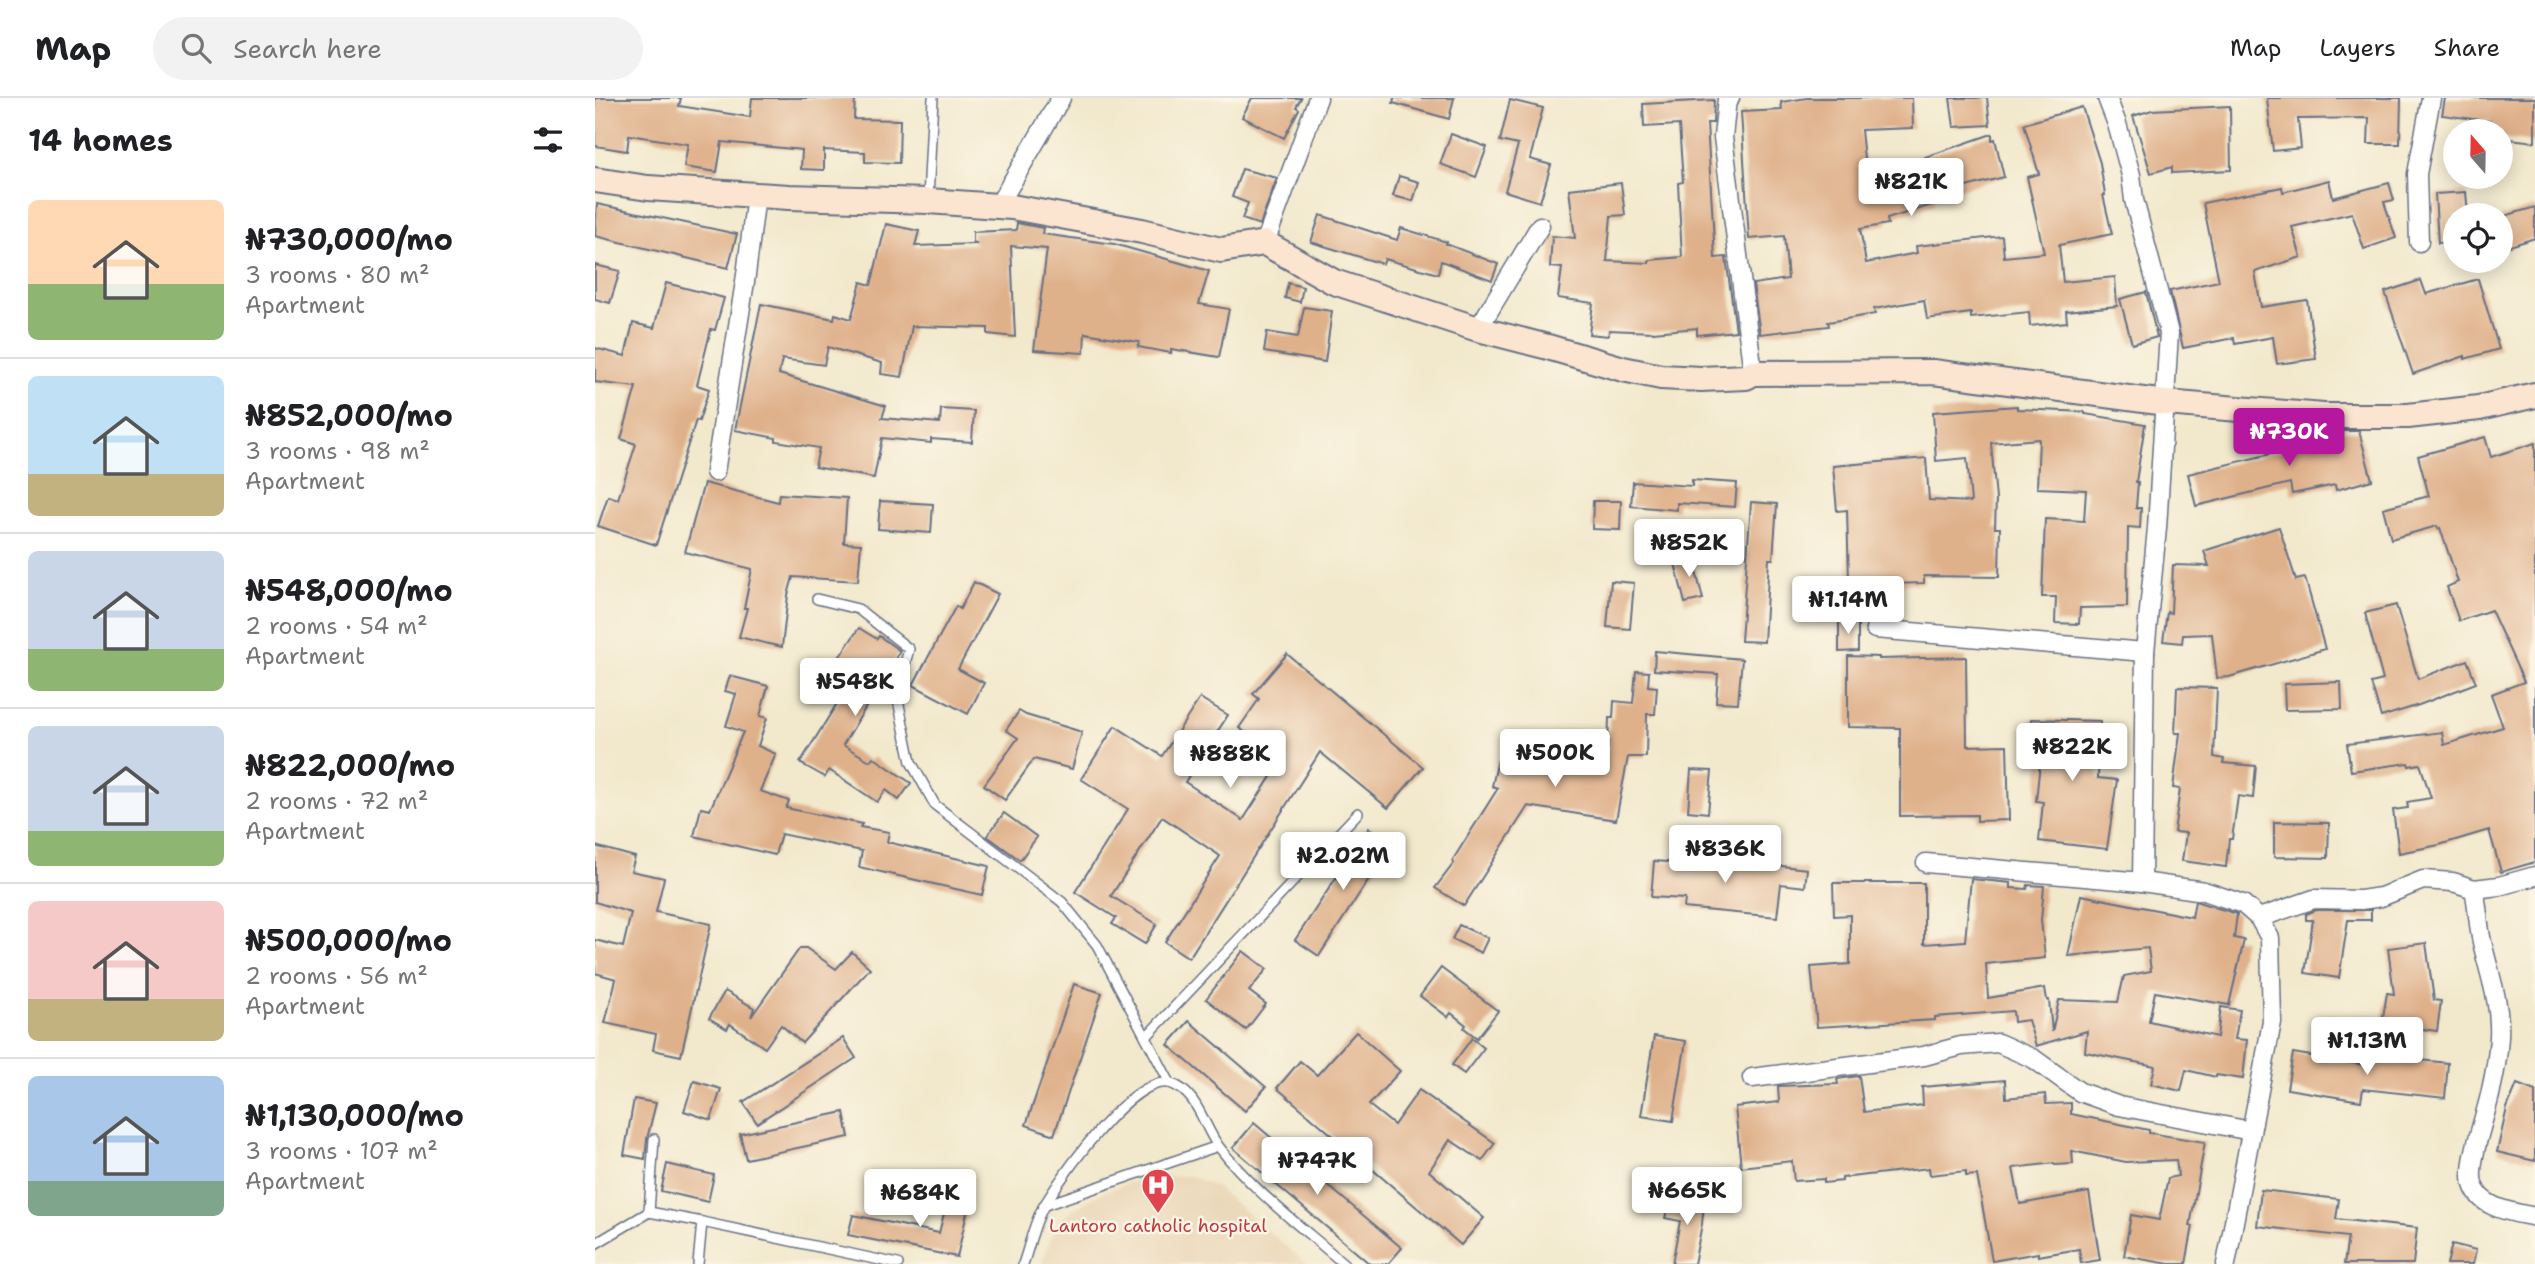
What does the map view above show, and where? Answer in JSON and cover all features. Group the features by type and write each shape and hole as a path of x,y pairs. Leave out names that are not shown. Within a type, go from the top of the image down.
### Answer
{"street":[{"path":"999,206 1061,98"},
{"path":"1265,243 1318,98"},
{"path":"1728,98 1723,137 1753,373"},
{"path":"2107,98 2117,124 2169,333 2157,528 2145,652 2142,883"},
{"path":"2419,243 2417,174 2431,98"},
{"path":"595,180 648,188 756,195 999,206 1078,218 1221,250 1265,243 1334,282 1478,329 1661,377 1701,379 1746,377 1753,373 1933,372 2166,403 2324,416 2408,416 2479,408 2535,395"},
{"path":"715,472 747,275 756,195"},
{"path":"1478,329 1540,226"},
{"path":"1875,629 2145,652"},
{"path":"1926,863 2204,891 2243,904 2259,918 2270,938 2272,1022 2226,1264"},
{"path":"2259,918 2314,899 2361,900 2381,897 2423,880 2453,882 2474,889 2535,876"},
{"path":"2474,889 2479,908 2481,939 2494,986 2499,1034 2491,1089 2472,1166 2472,1183 2479,1197 2501,1209 2535,1217"},
{"path":"1752,1078 1923,1056 1961,1046 1998,1044 2034,1059 2080,1092 2119,1106 2251,1131"}],"lane":[{"path":"928,201 933,98"},
{"path":"817,599 858,609 909,649 899,705 911,762 935,805 1062,902 1097,945 1170,1083"},
{"path":"1146,1037 1359,813"},
{"path":"1023,1264 1043,1206 1100,1128 1136,1095 1152,1085 1170,1083 1182,1089 1195,1104 1218,1146 1259,1189 1344,1264"},
{"path":"649,1212 654,1139"},
{"path":"1043,1206 1218,1146"},
{"path":"595,1244 649,1212 898,1264"},
{"path":"698,1264 702,1222"}],"shaded area":[{"name":"Lantoro catholic hospital","path":"1190,1176 1216,1187 1307,1264 1042,1264 1056,1223 1075,1208 1104,1192 1132,1182 1158,1177"}],"building":[{"path":"595,98 681,98 679,106 750,117 752,98 855,98 854,119 900,120 899,163 865,162 865,152 824,150 824,170 801,169 802,150 722,142 717,172 684,167 688,144 629,135 627,151 595,146"},
{"path":"1252,98 1301,98 1296,107 1299,109 1284,138 1242,117"},
{"path":"1394,98 1454,98 1449,119 1393,103"},
{"path":"1807,98 1912,98 1913,128 1861,130 1867,187 1929,168 1925,157 1992,134 1992,140 1995,139 2004,177 1966,187 1933,200 1935,204 1887,219 1888,224 1860,229 1866,263 1917,253 1916,246 2002,236 2004,257 2044,253 2027,177 2039,174 2024,124 2082,107 2100,163 2103,195 2112,234 2059,245 2063,282 2115,277 2117,306 2066,311 2067,322 2030,326 2029,312 1971,318 1971,313 1927,319 1924,300 1874,309 1875,314 1828,322 1829,326 1760,334 1753,284 1788,279 1784,236 1749,239 1741,112 1782,110 1781,102"},
{"path":"1950,98 1987,98 1990,125 1954,127"},
{"path":"2267,98 2401,98 2400,144 2368,144 2369,118 2298,119 2301,148 2273,151"},
{"path":"2445,98 2535,98 2535,142 2513,139 2513,119 2474,119 2442,115"},
{"path":"1510,100 1543,108 1530,159 1551,165 1540,202 1505,191 1518,145 1500,141"},
{"path":"1714,100 1713,123 1707,123 1715,258 1726,257 1736,331 1697,335 1697,328 1653,332 1609,330 1608,336 1589,334 1593,303 1558,298 1562,268 1550,267 1552,236 1575,238 1569,189 1621,183 1625,215 1611,216 1607,261 1649,263 1649,260 1682,257 1678,183 1683,182 1679,125 1644,127 1643,104"},
{"path":"2230,106 2231,170 2172,173 2172,167 2151,173 2133,116 2152,110"},
{"path":"1451,134 1487,147 1476,177 1440,164"},
{"path":"1242,169 1277,178 1260,225 1242,219 1248,203 1232,197"},
{"path":"1399,176 1419,182 1413,201 1393,196"},
{"path":"2329,180 2333,198 2389,183 2394,200 2384,202 2396,238 2364,249 2352,213 2292,227 2301,257 2255,272 2261,307 2307,300 2316,359 2277,364 2273,337 2235,344 2234,338 2183,348 2170,291 2219,281 2203,203 2282,187 2283,192"},
{"path":"2466,192 2467,203 2443,203 2443,243 2438,243 2435,194"},
{"path":"597,204 737,234 728,268 595,236"},
{"path":"2535,207 2535,238 2513,245 2513,213"},
{"path":"1320,215 1397,240 1401,228 1447,242 1446,244 1498,264 1492,280 1441,261 1438,274 1385,259 1383,264 1311,242"},
{"path":"1017,223 1043,228 1042,234 1114,244 1209,271 1199,304 1229,309 1219,357 1171,349 1171,353 1138,347 1139,342 1085,333 1084,353 1034,350 1047,249 1011,246 1015,337 988,334 988,328 912,326 902,377 881,374 882,363 828,347 824,365 782,359 779,374 886,406 882,418 940,423 941,409 974,411 972,442 931,439 931,443 882,438 874,478 815,467 819,448 776,441 776,438 735,430 761,304 834,319 835,314 851,319 861,282 871,285 886,224 919,231 915,246 977,244 973,242 973,232 1016,230"},
{"path":"595,265 620,271 610,303 595,299"},
{"path":"2478,279 2499,349 2465,359 2465,356 2413,374 2385,292 2421,280 2426,294"},
{"path":"666,283 724,298 715,330 711,329 697,385 709,389 699,421 696,420 656,545 598,526 608,496 618,499 636,444 621,439 636,387 595,382 595,348 625,356 633,323 654,328"},
{"path":"1288,283 1303,287 1300,302 1285,298"},
{"path":"2146,292 2157,337 2132,344 2120,299"},
{"path":"1304,307 1332,311 1325,362 1264,352 1267,332 1298,337"},
{"path":"2017,406 2017,409 2085,412 2145,424 2136,482 2136,508 2141,508 2140,528 2128,527 2127,607 2080,608 2079,624 2055,623 2056,597 2042,597 2045,519 2084,521 2086,490 2037,488 2039,439 1991,443 1996,499 1995,528 2000,528 1999,577 1924,576 1924,583 1891,584 1891,579 1849,580 1847,510 1837,511 1833,466 1926,458 1929,500 1971,502 1967,458 1936,461 1933,412"},
{"path":"2334,431 2359,431 2372,480 2336,490 2335,485 2292,494 2290,483 2196,506 2188,474 2283,451 2280,440 2314,432 2315,436"},
{"path":"2485,437 2491,457 2535,443 2535,862 2501,872 2489,830 2439,845 2399,853 2393,810 2408,808 2407,802 2431,798 2420,764 2409,766 2408,763 2351,771 2347,744 2442,732 2444,745 2503,727 2491,694 2524,682 2491,610 2459,621 2447,587 2458,582 2440,528 2437,526 2391,539 2383,508 2429,496 2418,456"},
{"path":"1692,480 1737,483 1735,507 1677,503 1677,510 1631,506 1633,482 1692,486"},
{"path":"704,483 778,502 779,494 847,498 844,543 861,544 858,581 793,577 788,595 782,647 739,637 747,608 744,608 752,569 685,552"},
{"path":"880,501 933,504 931,533 878,529"},
{"path":"1593,501 1621,501 1620,530 1592,529"},
{"path":"1751,502 1777,504 1773,559 1769,559 1764,642 1741,641"},
{"path":"2279,527 2296,580 2305,578 2325,649 2229,677 2217,678 2212,634 2183,635 2182,643 2163,641 2167,612 2171,613 2173,565 2209,566 2204,551"},
{"path":"1692,556 1703,599 1685,603 1674,560"},
{"path":"1611,581 1634,583 1630,629 1607,627"},
{"path":"974,582 998,594 958,669 984,683 968,714 913,685 956,606 960,609"},
{"path":"2396,605 2418,679 2467,660 2476,683 2381,717 2371,683 2383,680 2365,613"},
{"path":"1839,620 1858,620 1858,651 1839,652"},
{"path":"859,628 877,639 879,636 900,651 843,745 870,761 873,757 911,783 899,800 886,790 877,802 829,770 825,777 800,763 841,697 821,684"},
{"path":"1655,651 1742,659 1738,703 1716,702 1718,674 1654,670"},
{"path":"1287,654 1423,767 1388,808 1320,752 1189,958 1165,942 1220,856 1162,817 1111,896 1157,924 1145,944 1112,924 1116,918 1075,892 1128,809 1081,779 1115,726 1162,756 1200,698 1228,715 1185,782 1243,820 1283,758 1239,728 1259,699 1253,694"},
{"path":"1848,656 1879,659 1966,657 1967,746 2007,745 2009,820 1977,821 1977,815 1900,816 1900,728 1848,727"},
{"path":"1636,671 1649,672 1648,686 1657,687 1655,714 1647,714 1646,757 1628,757 1616,820 1528,806 1464,906 1435,888 1454,863 1452,861 1498,788 1492,786 1498,760 1524,766 1525,759 1558,766 1564,740 1608,749 1609,718 1613,718 1614,701 1633,703"},
{"path":"730,676 768,686 760,716 767,718 758,746 776,754 760,791 789,801 786,808 889,832 887,842 989,866 982,895 859,867 862,851 781,834 775,855 694,836 701,808 710,810 743,732 726,726 736,694 725,691"},
{"path":"2341,682 2342,709 2285,710 2284,684"},
{"path":"2177,687 2217,688 2214,757 2224,759 2223,763 2256,766 2253,798 2238,796 2226,867 2182,861 2186,833 2174,832 2180,789 2173,788 2180,733 2175,733"},
{"path":"1019,711 1082,732 1072,769 1034,759 1005,800 984,785 1018,738 1006,730"},
{"path":"2031,719 2100,721 2098,778 2117,780 2107,849 2039,841 2043,802 2036,801 2041,753 2030,753"},
{"path":"1691,770 1712,771 1708,813 1688,811"},
{"path":"1004,813 1037,837 1020,860 987,836"},
{"path":"2274,822 2329,823 2328,858 2274,857"},
{"path":"1369,828 1392,843 1319,956 1295,940"},
{"path":"595,846 635,857 631,871 664,878 656,912 711,924 681,1056 653,1050 656,1034 605,1023 616,979 595,973 595,940 623,947 631,913 595,902"},
{"path":"1695,856 1807,869 1805,887 1781,884 1777,917 1684,908 1685,899 1651,897 1654,861 1694,864"},
{"path":"1971,879 2011,883 2011,888 2044,886 2041,920 2045,958 1986,964 1988,998 2045,988 2052,1032 2059,1000 2118,1002 2124,976 2151,971 2148,948 2068,956 2081,895 2192,917 2195,901 2237,914 2234,938 2244,940 2229,1005 2155,992 2149,1021 2217,1037 2221,1007 2240,1010 2235,1039 2247,1040 2243,1079 2216,1077 2186,1070 2181,1091 2151,1084 2155,1066 2085,1052 2087,1031 2036,1046 2028,1020 2014,1022 2013,1011 1935,1017 1935,1020 1817,1027 1811,967 1850,964 1850,915 1834,916 1833,883 1924,883 1924,944 1965,941"},
{"path":"2316,910 2371,910 2371,920 2348,920 2339,978 2305,973 2313,920 2306,920 2306,914"},
{"path":"1459,925 1488,938 1481,953 1452,939"},
{"path":"2426,943 2434,1000 2441,1001 2437,1031 2382,1023 2387,993 2394,994 2388,948"},
{"path":"800,948 806,948 836,969 852,952 870,968 802,1043 781,1025 765,1048 730,1024 727,1029 709,1018 725,991 754,1008 751,1017"},
{"path":"1243,951 1267,969 1249,991 1266,1004 1246,1030 1206,999"},
{"path":"1441,968 1498,1011 1477,1038 1451,1013 1448,1017 1420,996"},
{"path":"1074,984 1102,993 1054,1135 1026,1125"},
{"path":"1189,1021 1266,1087 1245,1111 1168,1045"},
{"path":"1356,1032 1400,1071 1369,1105 1394,1125 1419,1090 1495,1143 1482,1161 1450,1140 1429,1171 1484,1218 1461,1245 1277,1088 1300,1061 1317,1075"},
{"path":"1654,1036 1686,1041 1673,1121 1641,1116"},
{"path":"843,1038 856,1058 757,1123 743,1102"},
{"path":"1472,1038 1484,1048 1464,1074 1452,1065"},
{"path":"2293,1053 2371,1066 2372,1055 2448,1063 2445,1098 2363,1089 2361,1101 2287,1089"},
{"path":"1859,1076 1864,1112 1923,1105 1922,1087 2005,1080 2006,1098 2045,1094 2046,1104 2071,1103 2071,1114 2149,1130 2149,1133 2205,1142 2186,1264 2169,1264 2124,1256 2131,1215 2159,1220 2168,1178 2178,1176 2176,1160 2126,1162 2072,1151 2073,1164 2054,1163 2013,1168 2020,1204 2089,1192 2100,1260 2081,1263 2079,1249 1992,1261 1977,1175 1966,1176 1966,1171 1930,1175 1929,1168 1842,1178 1842,1181 1824,1183 1824,1179 1794,1181 1792,1161 1741,1167 1735,1107 1779,1102 1778,1086 1838,1084 1837,1079"},
{"path":"694,1081 721,1089 711,1120 684,1111"},
{"path":"2517,1084 2535,1091 2535,1161 2497,1152 2507,1108"},
{"path":"634,1099 656,1103 645,1159 624,1155"},
{"path":"844,1112 849,1137 746,1159 740,1134"},
{"path":"1254,1123 1402,1248 1388,1264 1370,1264 1233,1148"},
{"path":"667,1164 714,1175 708,1202 661,1191"},
{"path":"950,1190 971,1195 957,1257 848,1235 853,1215 939,1233"},
{"path":"2261,1190 2339,1199 2336,1219 2417,1228 2413,1264 2344,1264 2348,1237 2257,1226"},
{"path":"1687,1192 1705,1195 1694,1264 1672,1264 1680,1221 1665,1218 1670,1200 1684,1203"},
{"path":"2452,1244 2476,1250 2473,1264 2447,1264"}],"place":[{"name":"Lantoro catholic hospital","path":"1158,1215"}]}
